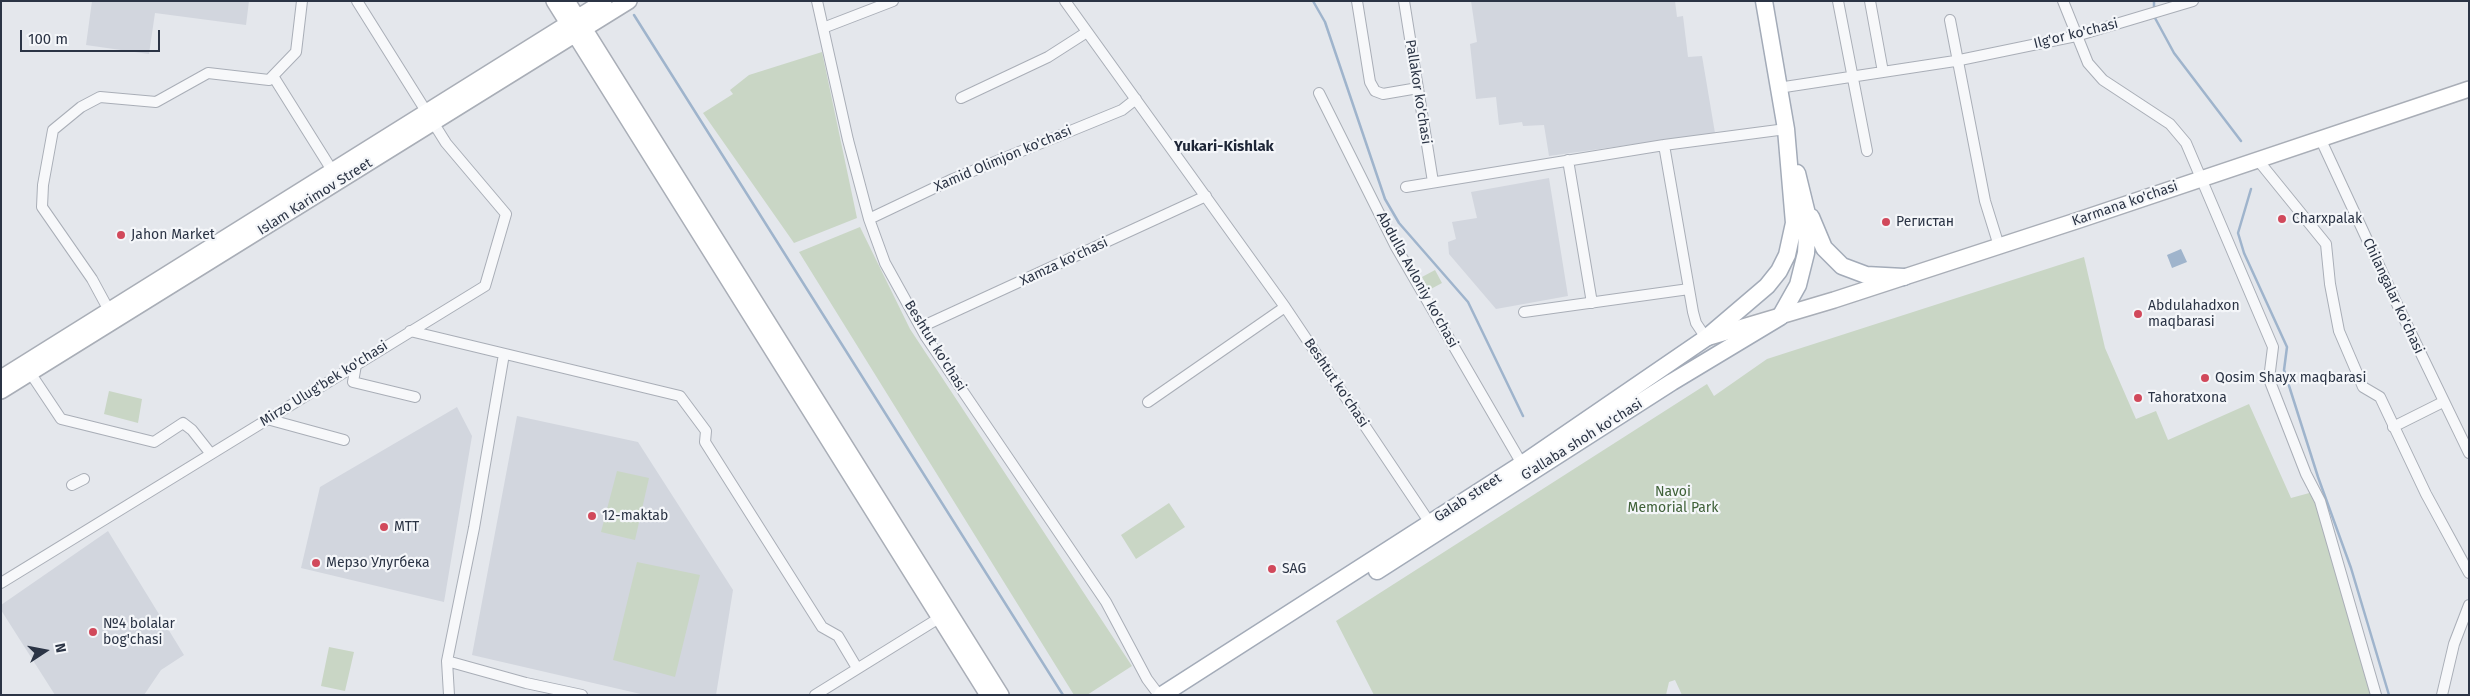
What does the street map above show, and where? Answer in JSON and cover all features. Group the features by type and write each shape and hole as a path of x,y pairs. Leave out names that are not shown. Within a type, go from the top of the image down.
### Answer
{"main road":[{"path":"554,1 577,26"},
{"path":"567,1 577,26 944,615 988,695"},
{"name":"Islam Karimov Street","path":"577,26 604,1"},
{"name":"Islam Karimov Street","path":"1,378 112,316 577,26 628,1"},
{"path":"1764,1 1786,130 1806,203 1821,241 1835,261 1866,275 1904,277"},
{"name":"Karmana ko'chasi","path":"1780,317 2469,89"},
{"path":"1706,338 1767,286 1779,272 1787,255 1794,223 1786,130"},
{"path":"1780,317 1798,285 1802,272 1808,233 1806,203"},
{"name":"Islam Karimov Street","path":"1,391 31,374 112,316"},
{"name":"Galab street","path":"1160,695 1522,464 1706,338 1780,317"},
{"name":"G'allaba shoh ko'chasi","path":"1183,695 1568,448 1780,317"},
{"path":"944,615 1001,695"}],"street":[{"path":"112,316 92,279 42,207 43,185 53,130 81,108 100,97 156,102 208,72 269,80 296,52 302,1"},
{"path":"357,1 430,118"},
{"name":"Beshtut ko'chasi","path":"817,1 848,140 869,218 885,263 921,327 1018,476 1106,602 1147,679 1160,695"},
{"path":"823,28 893,1"},
{"name":"Beshtut ko'chasi","path":"1065,1 1285,307 1430,523"},
{"path":"1357,1 1370,82 1375,91 1383,94 1418,88"},
{"name":"Pallakor ko'chasi","path":"1404,1 1432,182"},
{"path":"1838,1 1867,151"},
{"path":"1870,1 1883,72"},
{"path":"2063,1 2088,63 2103,80 2170,124 2186,143 2274,347 2269,379 2304,468 2320,501 2376,695"},
{"name":"Ilg'or ko'chasi","path":"1778,88 1958,60 2076,36 2172,4 2193,1"},
{"path":"1950,20 1985,201 1999,246"},
{"path":"961,98 1048,57 1087,32"},
{"path":"273,76 335,176"},
{"name":"Abdulla Avloniy ko'chasi","path":"1319,93 1396,247 1522,464"},
{"name":"Xamid Olimjon ko'chasi","path":"869,218 953,179 1122,110 1136,99"},
{"name":"Mirzo Ulug'bek ko'chasi","path":"1,583 485,286 506,214 446,143 430,118"},
{"path":"1406,187 1664,145 1786,130"},
{"name":"Chilangalar ko'chasi","path":"2320,138 2443,402 2469,453"},
{"path":"1664,145 1696,323 1706,338"},
{"path":"2257,159 2326,244 2330,284 2339,331 2363,387 2380,396 2393,427 2469,573"},
{"path":"1568,160 1592,303"},
{"name":"Xamza ko'chasi","path":"921,327 1206,196"},
{"path":"1524,312 1689,289"},
{"path":"1148,402 1285,307"},
{"path":"410,331 680,396 706,431 705,442 822,627 838,636 857,668"},
{"path":"450,695 447,662 474,528 504,354"},
{"path":"356,364 353,382 415,397"},
{"path":"31,374 61,419 154,442 184,423 211,454"},
{"path":"2393,427 2443,402"},
{"path":"267,419 344,440"},
{"path":"72,485 84,479"},
{"path":"2442,695 2454,644 2465,625 2469,606"},
{"path":"815,695 944,615"},
{"path":"447,662 526,683 582,695"}],"shaded area":[{"path":"92,1 249,1 246,25 155,13 149,54 86,45"},
{"path":"1471,1 1675,1 1677,17 1683,16 1688,57 1702,56 1715,133 1549,156 1544,125 1523,126 1522,122 1499,125 1496,97 1476,99 1470,44 1477,42"},
{"path":"1549,178 1568,296 1496,309 1449,254 1448,242 1456,239 1452,222 1477,218 1471,192"},
{"name":"MTT","path":"457,407 472,436 444,602 301,568 320,487"},
{"name":"12-maktab","path":"517,416 638,442 733,590 716,695 645,695 472,655"},
{"name":"№4 bolalar bog'chasi","path":"108,531 184,655 161,670 144,695 55,695 1,610 1,605"}],"green space":[{"path":"822,52 857,218 794,243 703,113 733,94 730,90 749,75"},
{"path":"860,227 910,329 1132,666 1087,695 1074,695 799,252"},
{"name":"Navoi Memorial Park","path":"2084,257 2105,348 2136,419 2156,411 2168,440 2249,404 2291,498 2313,492 2373,695 1682,695 1675,680 1669,682 1666,695 1374,695 1336,621 1707,384 1714,396 1767,359"},
{"path":"1435,270 1442,283 1429,290 1422,277"},
{"path":"109,391 142,399 138,423 104,414"},
{"path":"617,471 649,478 635,540 601,532"},
{"path":"1169,503 1185,527 1136,559 1121,535"},
{"path":"637,562 700,575 675,677 613,660"},
{"path":"329,647 354,652 345,691 321,686"}],"water":[{"path":"2181,249 2187,262 2172,268 2167,255"}],"waterway":[{"path":"1313,1 1325,22 1385,199 1399,223 1468,302 1523,416"},
{"path":"2154,1 2154,7"},
{"path":"634,15 1063,695"},
{"path":"2155,18 2174,53 2241,141"},
{"path":"2251,189 2238,233 2244,253 2287,347 2284,370 2318,477 2351,568 2389,695"}],"place":[{"name":"Charxpalak","path":"2282,219"},
{"name":"Регистан","path":"1886,222"},
{"name":"Jahon Market","path":"121,235"},
{"name":"Abdulahadxon maqbarasi","path":"2138,314"},
{"name":"Qosim Shayx maqbarasi","path":"2205,378"},
{"name":"Tahoratxona","path":"2138,398"},
{"name":"12-maktab","path":"592,516"},
{"name":"MTT","path":"384,527"},
{"name":"Мерзо Улугбека","path":"316,563"},
{"name":"SAG","path":"1272,569"},
{"name":"№4 bolalar bog'chasi","path":"93,632"}],"district":[{"name":"Yukari-Kishlak","path":"1224,147"}]}
